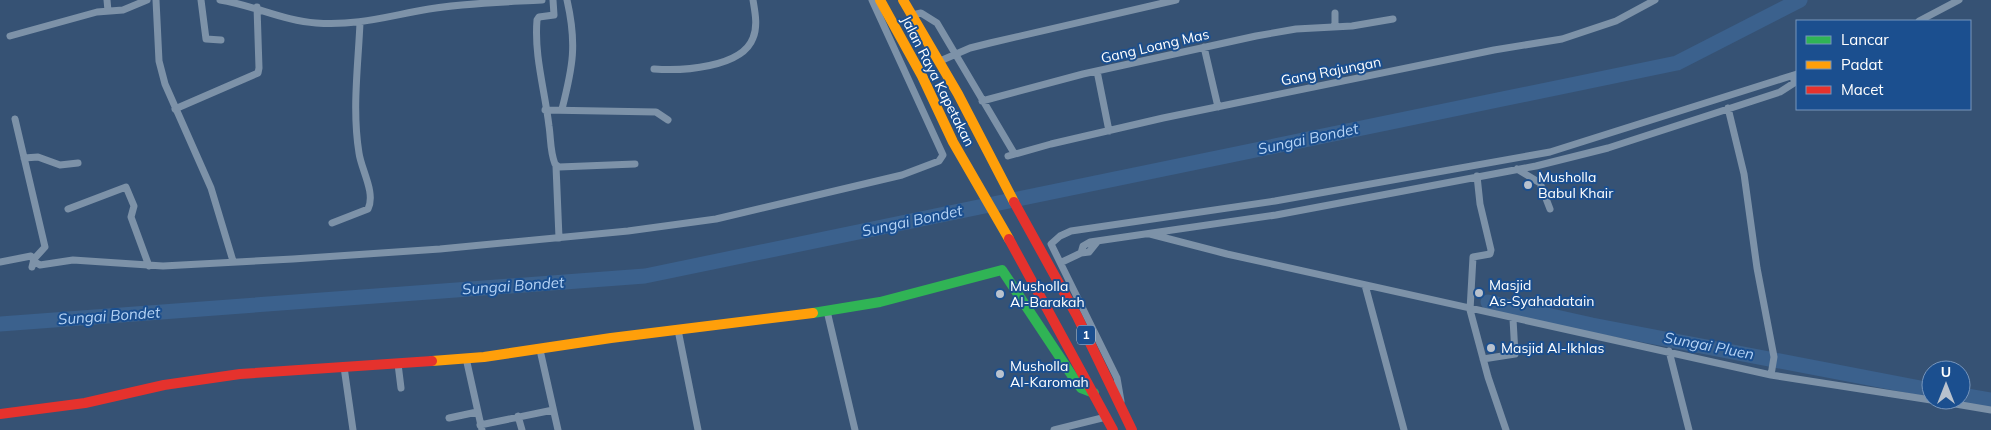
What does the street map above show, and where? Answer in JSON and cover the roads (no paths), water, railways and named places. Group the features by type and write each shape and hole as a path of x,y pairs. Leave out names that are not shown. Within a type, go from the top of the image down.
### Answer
{"main road":[{"name":"Jalan Raya Kapetakan","path":"880,0 972,174 1094,393"},
{"name":"1","path":"903,0 940,61 994,165 1077,316 1132,430"},
{"path":"0,414 85,403 164,385 240,374 466,358 540,350 611,338 827,311 880,302 1002,270 1071,375 1081,388 1094,393"},
{"name":"1","path":"1094,393 1113,430"}],"street":[{"path":"107,0 108,11"},
{"path":"10,36 98,12 123,10 147,0"},
{"path":"156,0 159,61 175,109 211,188 233,261"},
{"path":"201,0 206,39 222,40"},
{"path":"220,0 257,7 300,21 360,23 424,10 542,0"},
{"path":"424,10 426,0"},
{"path":"553,0 554,15 540,17 536,23 536,51 542,73 552,157 556,166 559,238"},
{"path":"562,109 573,51 574,30 567,0"},
{"path":"654,69 692,69 708,66 740,54 753,40 756,25 753,0"},
{"path":"0,262 31,256 40,265 73,260 150,266 440,249 559,238 716,219 902,175 942,159 943,155 872,0"},
{"path":"940,61 954,54 1024,34 1176,0"},
{"name":"Gang Rajungan","path":"982,101 1011,155 1218,107 1494,50 1562,39 1616,21 1655,0"},
{"path":"1921,20 1959,0"},
{"path":"175,109 258,73 257,7"},
{"path":"912,15 921,13 937,23 982,101"},
{"path":"1335,13 1335,27"},
{"name":"Gang Loang Mas","path":"982,101 1097,71 1204,47 1296,29 1335,27 1393,19"},
{"path":"332,222 370,208 368,183 360,162 355,131 360,23"},
{"path":"1204,47 1218,107"},
{"path":"1097,71 1109,131"},
{"path":"1062,262 1080,253 1089,252 1097,242 1286,213 1517,169 1608,148 1788,88 1794,83 1796,75"},
{"path":"1121,406 1122,394 1118,378 1062,262 1051,244 1060,236 1071,231 1285,200 1550,152 1796,75"},
{"path":"1728,108 1744,174 1757,268 1775,360 1771,373"},
{"path":"545,110 656,112 668,120"},
{"path":"15,119 44,244 44,250 34,259 32,267"},
{"path":"24,158 38,157 60,165 78,163"},
{"path":"556,166 635,164"},
{"path":"1517,169 1540,183 1550,209"},
{"path":"1477,176 1480,204 1491,250 1490,254 1473,257 1470,306 1483,359 1506,430"},
{"path":"68,209 126,187 134,206 131,217 150,266"},
{"path":"1150,234 1193,246 1365,285 1470,306 1513,319 1771,373 1921,398"},
{"path":"1365,285 1404,430"},
{"path":"827,311 855,430"},
{"path":"1483,359 1515,354 1513,319"},
{"path":"678,330 698,430"},
{"path":"540,350 558,430"},
{"path":"1669,352 1689,430"},
{"path":"466,358 481,427 518,416 553,410"},
{"path":"398,364 401,388"},
{"path":"344,367 353,430"},
{"path":"1971,407 1991,410"},
{"path":"449,418 477,412"},
{"path":"518,416 522,430"},
{"path":"1054,430 1106,417"}],"waterway":[{"name":"Sungai Bondet","path":"0,324 645,276 1677,63 1800,0"},
{"name":"Sungai Pluen","path":"1488,302 1592,325 1921,388"},
{"name":"Sungai Pluen","path":"1971,397 1991,400"}],"place":[{"name":"Musholla Babul Khair","path":"1528,185"},
{"name":"Masjid As-Syahadatain","path":"1479,293"},
{"name":"Musholla Al-Barakah","path":"1000,294"},
{"name":"Masjid Al-Ikhlas","path":"1491,348"},
{"name":"Musholla Al-Karomah","path":"1000,374"}]}
